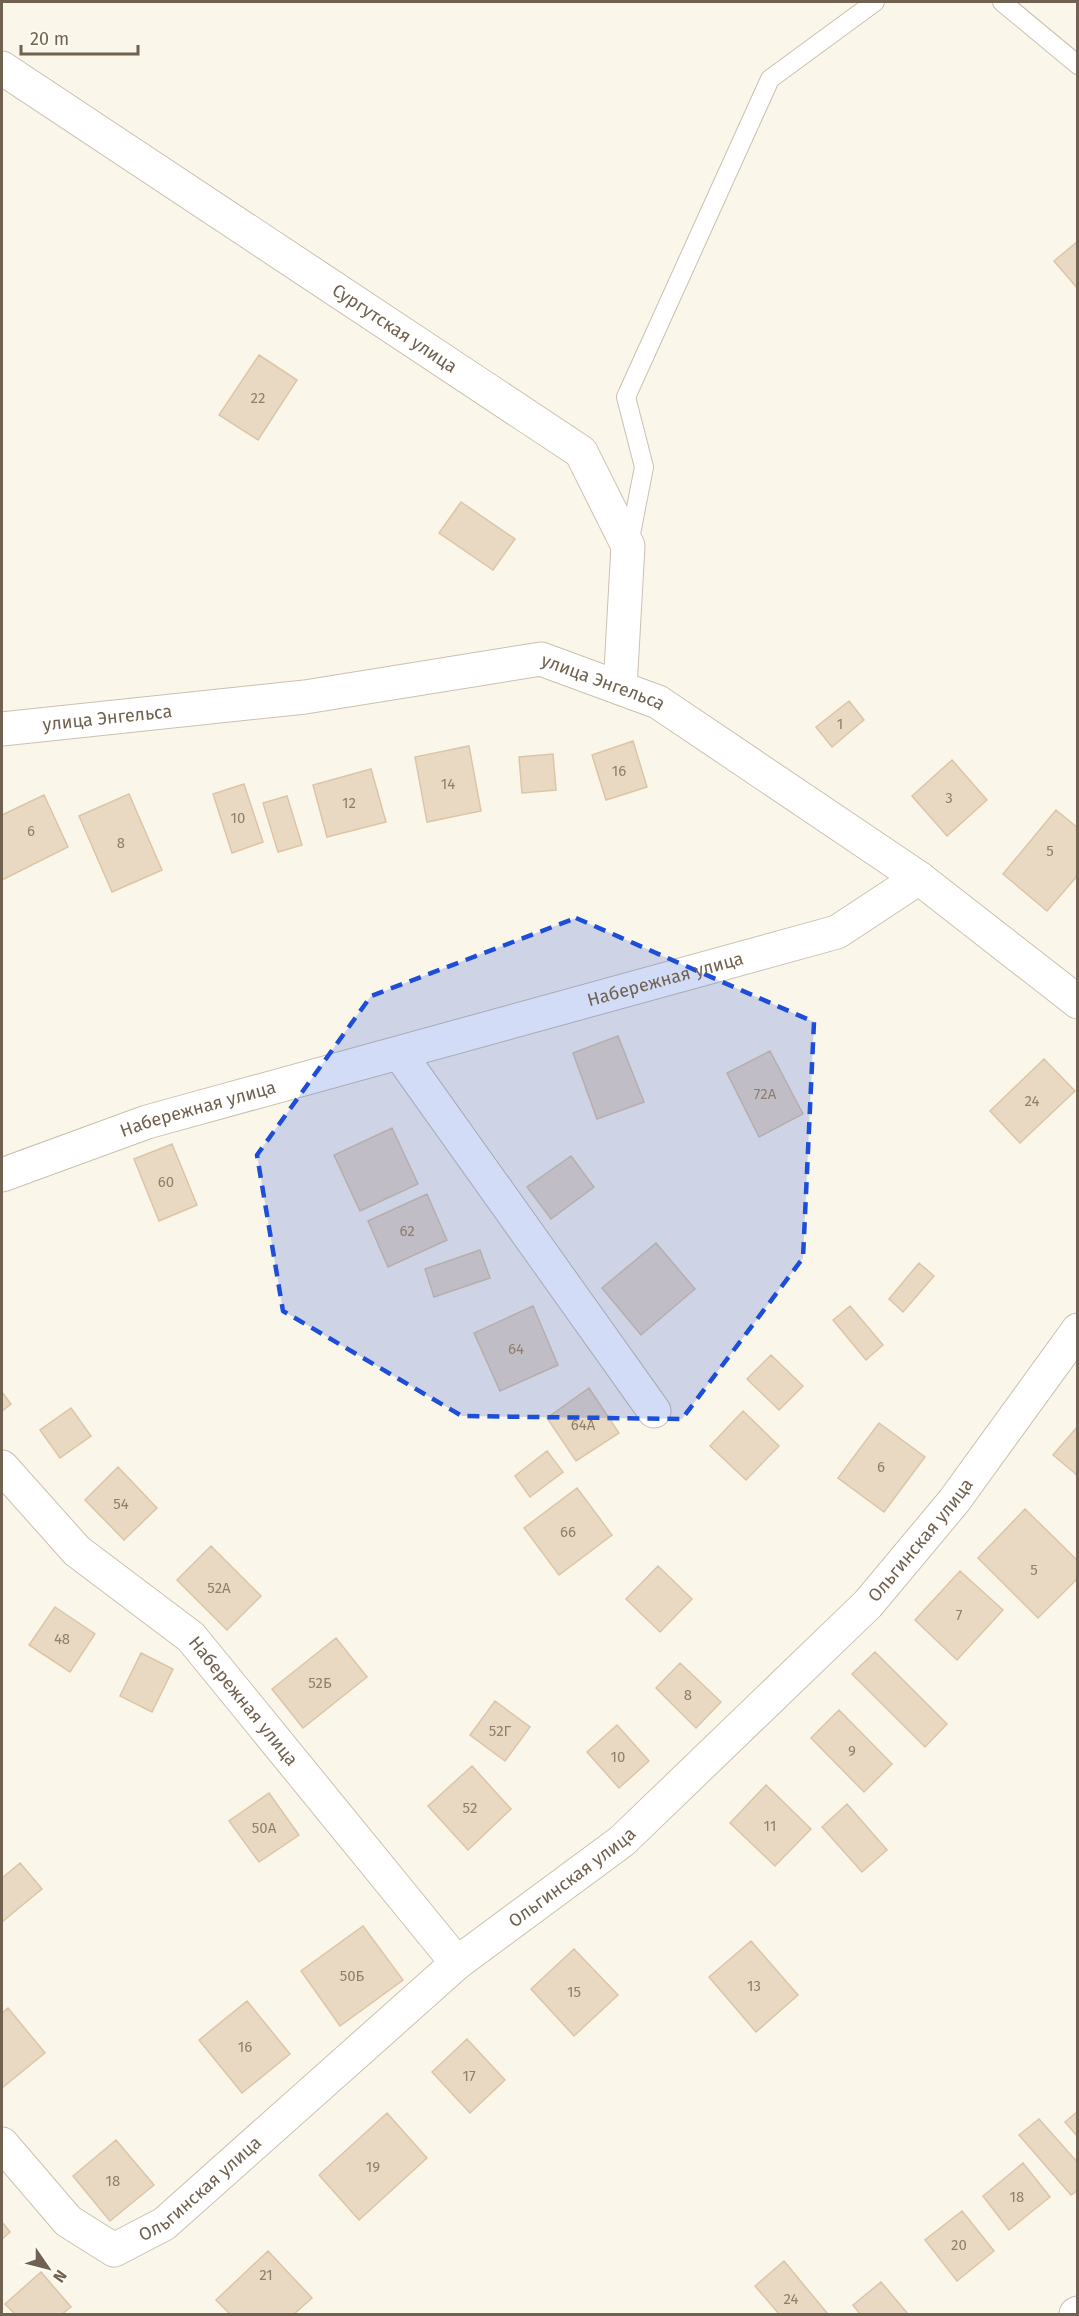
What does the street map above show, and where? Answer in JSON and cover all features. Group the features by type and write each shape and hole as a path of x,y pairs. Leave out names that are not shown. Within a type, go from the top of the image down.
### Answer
{"street":[{"name":"Сургутская улица","path":"2,68 581,452 628,546 620,688"},
{"name":"улица Энгельса","path":"2,729 305,697 541,659 658,702 919,878 1077,1002"},
{"name":"Набережная улица","path":"2,1175 147,1122 837,932 919,878"},
{"path":"399,1053 654,1411"},
{"name":"Ольгинская улица","path":"2,2144 68,2221 114,2250 164,2224 457,1963 622,1841 868,1604 954,1501 1077,1330"},
{"name":"Набережная улица","path":"2,1467 77,1551 192,1637 457,1963"}],"lane":[{"path":"628,546 644,467 626,397 770,79 875,2"},
{"path":"1002,2 1077,64"}],"highlighted area":[{"path":"576,918 814,1022 803,1258 682,1419 462,1416 283,1311 257,1155 371,996"}],"building":[{"path":"1078,241 1078,289 1054,261"},
{"path":"259,355 297,380 258,440 219,415"},
{"path":"461,502 515,539 493,570 439,533"},
{"path":"849,701 864,720 832,747 816,727"},
{"path":"633,741 647,787 606,800 592,755"},
{"path":"469,746 481,811 427,822 415,757"},
{"path":"553,754 556,790 522,793 519,757"},
{"path":"952,760 987,800 947,836 912,796"},
{"path":"371,769 386,822 327,837 313,785"},
{"path":"244,784 263,842 232,853 213,794"},
{"path":"129,794 162,870 112,892 79,816"},
{"path":"44,795 68,847 2,880 2,815"},
{"path":"287,796 302,845 278,852 263,803"},
{"path":"1056,810 1078,828 1078,875 1047,911 1003,874"},
{"path":"618,1036 644,1102 597,1119 573,1053"},
{"path":"770,1051 803,1114 759,1137 727,1073"},
{"path":"1044,1059 1075,1091 1020,1143 990,1111"},
{"path":"392,1128 418,1184 360,1211 334,1155"},
{"path":"172,1144 197,1205 159,1221 134,1159"},
{"path":"571,1156 594,1187 551,1219 527,1187"},
{"path":"427,1194 447,1240 388,1267 368,1221"},
{"path":"656,1243 695,1289 641,1335 602,1288"},
{"path":"480,1250 490,1278 434,1297 425,1269"},
{"path":"919,1263 934,1276 903,1312 889,1299"},
{"path":"533,1306 558,1365 500,1391 474,1333"},
{"path":"850,1306 883,1345 866,1360 833,1320"},
{"path":"771,1355 803,1386 779,1410 747,1379"},
{"path":"589,1388 619,1433 576,1461 547,1418"},
{"path":"2,1392 11,1404 2,1411"},
{"path":"71,1408 91,1436 60,1458 40,1430"},
{"path":"743,1411 779,1446 746,1480 710,1446"},
{"path":"879,1423 925,1457 884,1512 838,1478"},
{"path":"1078,1426 1078,1476 1053,1455"},
{"path":"547,1451 563,1472 530,1497 515,1476"},
{"path":"118,1467 157,1508 124,1540 85,1500"},
{"path":"577,1488 612,1535 559,1575 524,1528"},
{"path":"1025,1509 1078,1561 1078,1578 1038,1618 978,1558"},
{"path":"211,1546 261,1596 227,1630 177,1580"},
{"path":"658,1566 692,1599 660,1632 626,1599"},
{"path":"960,1571 1003,1610 957,1660 915,1620"},
{"path":"55,1607 95,1634 70,1672 29,1645"},
{"path":"336,1638 367,1677 303,1728 272,1689"},
{"path":"875,1652 947,1724 925,1747 852,1674"},
{"path":"141,1653 173,1669 152,1712 120,1696"},
{"path":"680,1663 721,1702 696,1728 656,1688"},
{"path":"495,1701 530,1727 505,1761 470,1735"},
{"path":"839,1710 892,1764 864,1792 811,1738"},
{"path":"617,1725 649,1761 619,1788 587,1752"},
{"path":"472,1766 511,1809 468,1850 428,1806"},
{"path":"766,1785 811,1829 775,1866 730,1823"},
{"path":"269,1793 299,1835 259,1862 229,1821"},
{"path":"847,1804 887,1850 862,1872 822,1827"},
{"path":"20,1863 42,1889 2,1922 2,1878"},
{"path":"363,1926 403,1980 340,2026 301,1971"},
{"path":"751,1941 798,1995 756,2032 709,1977"},
{"path":"574,1949 618,1995 574,2036 531,1989"},
{"path":"247,2001 290,2054 242,2093 199,2040"},
{"path":"8,2008 45,2053 2,2088 2,2013"},
{"path":"467,2039 505,2080 470,2113 432,2072"},
{"path":"1078,2111 1078,2137 1065,2122"},
{"path":"387,2113 427,2158 359,2220 319,2175"},
{"path":"1039,2119 1078,2163 1078,2190 1071,2195 1019,2135"},
{"path":"116,2140 154,2185 110,2221 73,2176"},
{"path":"1023,2163 1050,2197 1009,2230 983,2196"},
{"path":"962,2211 994,2251 957,2281 925,2240"},
{"path":"2,2222 10,2232 2,2239"},
{"path":"268,2251 312,2298 294,2314 230,2314 216,2300"},
{"path":"784,2261 827,2313 779,2314 755,2286"},
{"path":"41,2272 71,2307 62,2314 15,2314 5,2304"},
{"path":"881,2282 908,2314 860,2314 853,2305"}]}
